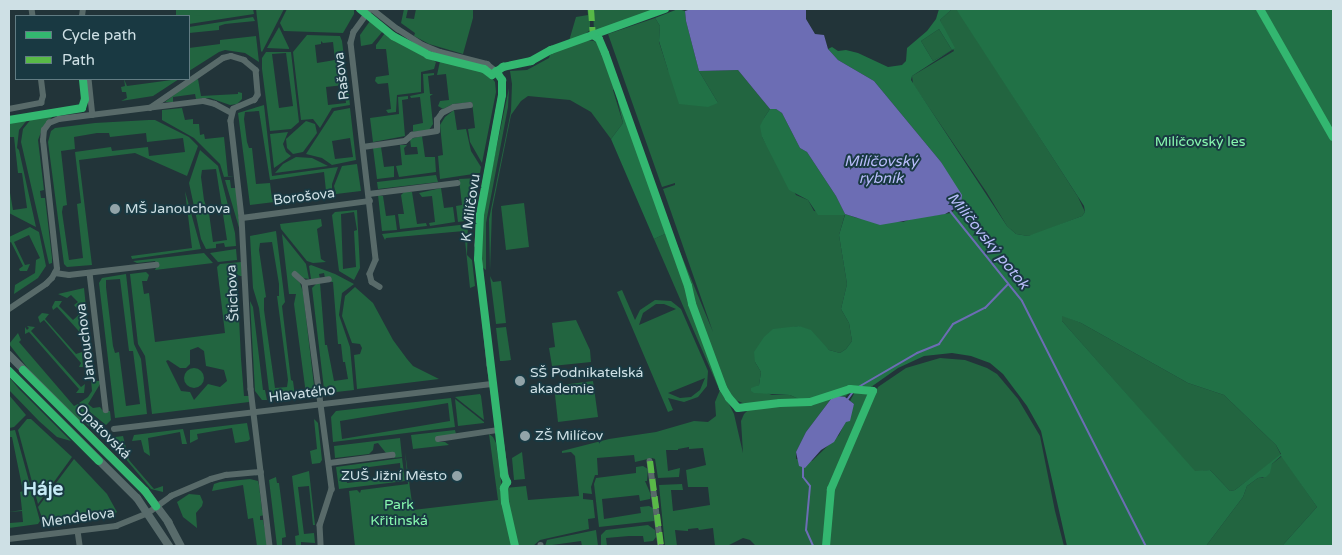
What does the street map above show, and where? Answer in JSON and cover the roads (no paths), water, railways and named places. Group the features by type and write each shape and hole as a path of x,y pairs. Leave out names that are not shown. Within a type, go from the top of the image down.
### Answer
{"main road":[{"name":"Opatovská","path":"9,355 156,506 182,546"},
{"name":"Opatovská","path":"9,372 138,498 169,546"}],"street":[{"path":"372,9 391,24 424,45 440,52 483,62 496,71 531,60 551,50 593,36"},
{"name":"Rašova","path":"372,9 356,29 351,42 376,260 370,274 372,282 380,286"},
{"path":"9,309 46,284 55,273 57,264 43,134 46,126 54,120 150,108 204,101 215,104 232,114 236,107 255,100 258,93 256,70 247,61 231,56 222,58 150,108"},
{"name":"K Milíčovu","path":"496,71 502,80 502,95 480,215 478,245 498,430 507,482"},
{"path":"9,109 41,104 43,100 41,80"},
{"path":"89,80 93,115"},
{"path":"363,147 405,142 412,134 437,131 436,120 442,113 454,107 470,105"},
{"name":"Štichova","path":"232,114 242,218 254,412 270,546"},
{"path":"369,194 457,183"},
{"name":"Borošova","path":"242,218 370,201"},
{"path":"55,273 69,275 156,265"},
{"name":"Janouchova","path":"90,273 106,410"},
{"path":"295,274 305,283 330,463 332,493 320,525 321,546"},
{"path":"305,283 329,279"},
{"name":"Hlavatého","path":"114,429 493,384"},
{"path":"438,439 498,430"},
{"path":"330,463 392,455"},
{"path":"650,461 661,546"},
{"path":"148,513 171,496 216,477 261,472"},
{"name":"Mendelova","path":"9,540 116,526 148,513"},
{"path":"78,531 80,546"}],"water":[{"name":"Milíčovský rybník","path":"691,9 806,9 806,19 815,34 824,35 828,49 838,60 874,81 941,162 962,195 961,205 945,214 880,225 845,214 836,196 807,152 800,148 782,113 776,109 770,109 738,70 699,71 686,21 685,11"},
{"path":"838,396 845,397 854,404 850,421 846,422 834,442 821,450 805,468 799,466 796,452 806,432 831,399"}],"waterway":[{"name":"Milíčovský potok","path":"950,211 1022,301 1146,546"},
{"path":"847,400 855,389 917,353 939,344 953,324 985,308 1008,284"},
{"path":"803,466 803,477 810,486 806,530 813,546"}],"place":[{"name":"MŠ Janouchova","path":"115,209"},
{"name":"SŠ Podnikatelská akademie","path":"520,381"},
{"name":"ZŠ Milíčov","path":"525,436"},
{"name":"ZUŠ Jižní Město","path":"457,476"}],"district":[{"name":"Háje","path":"43,490"}],"park label":[{"name":"Milíčovský les","path":"1200,142"},
{"name":"Park Křitinská","path":"399,514"}]}
